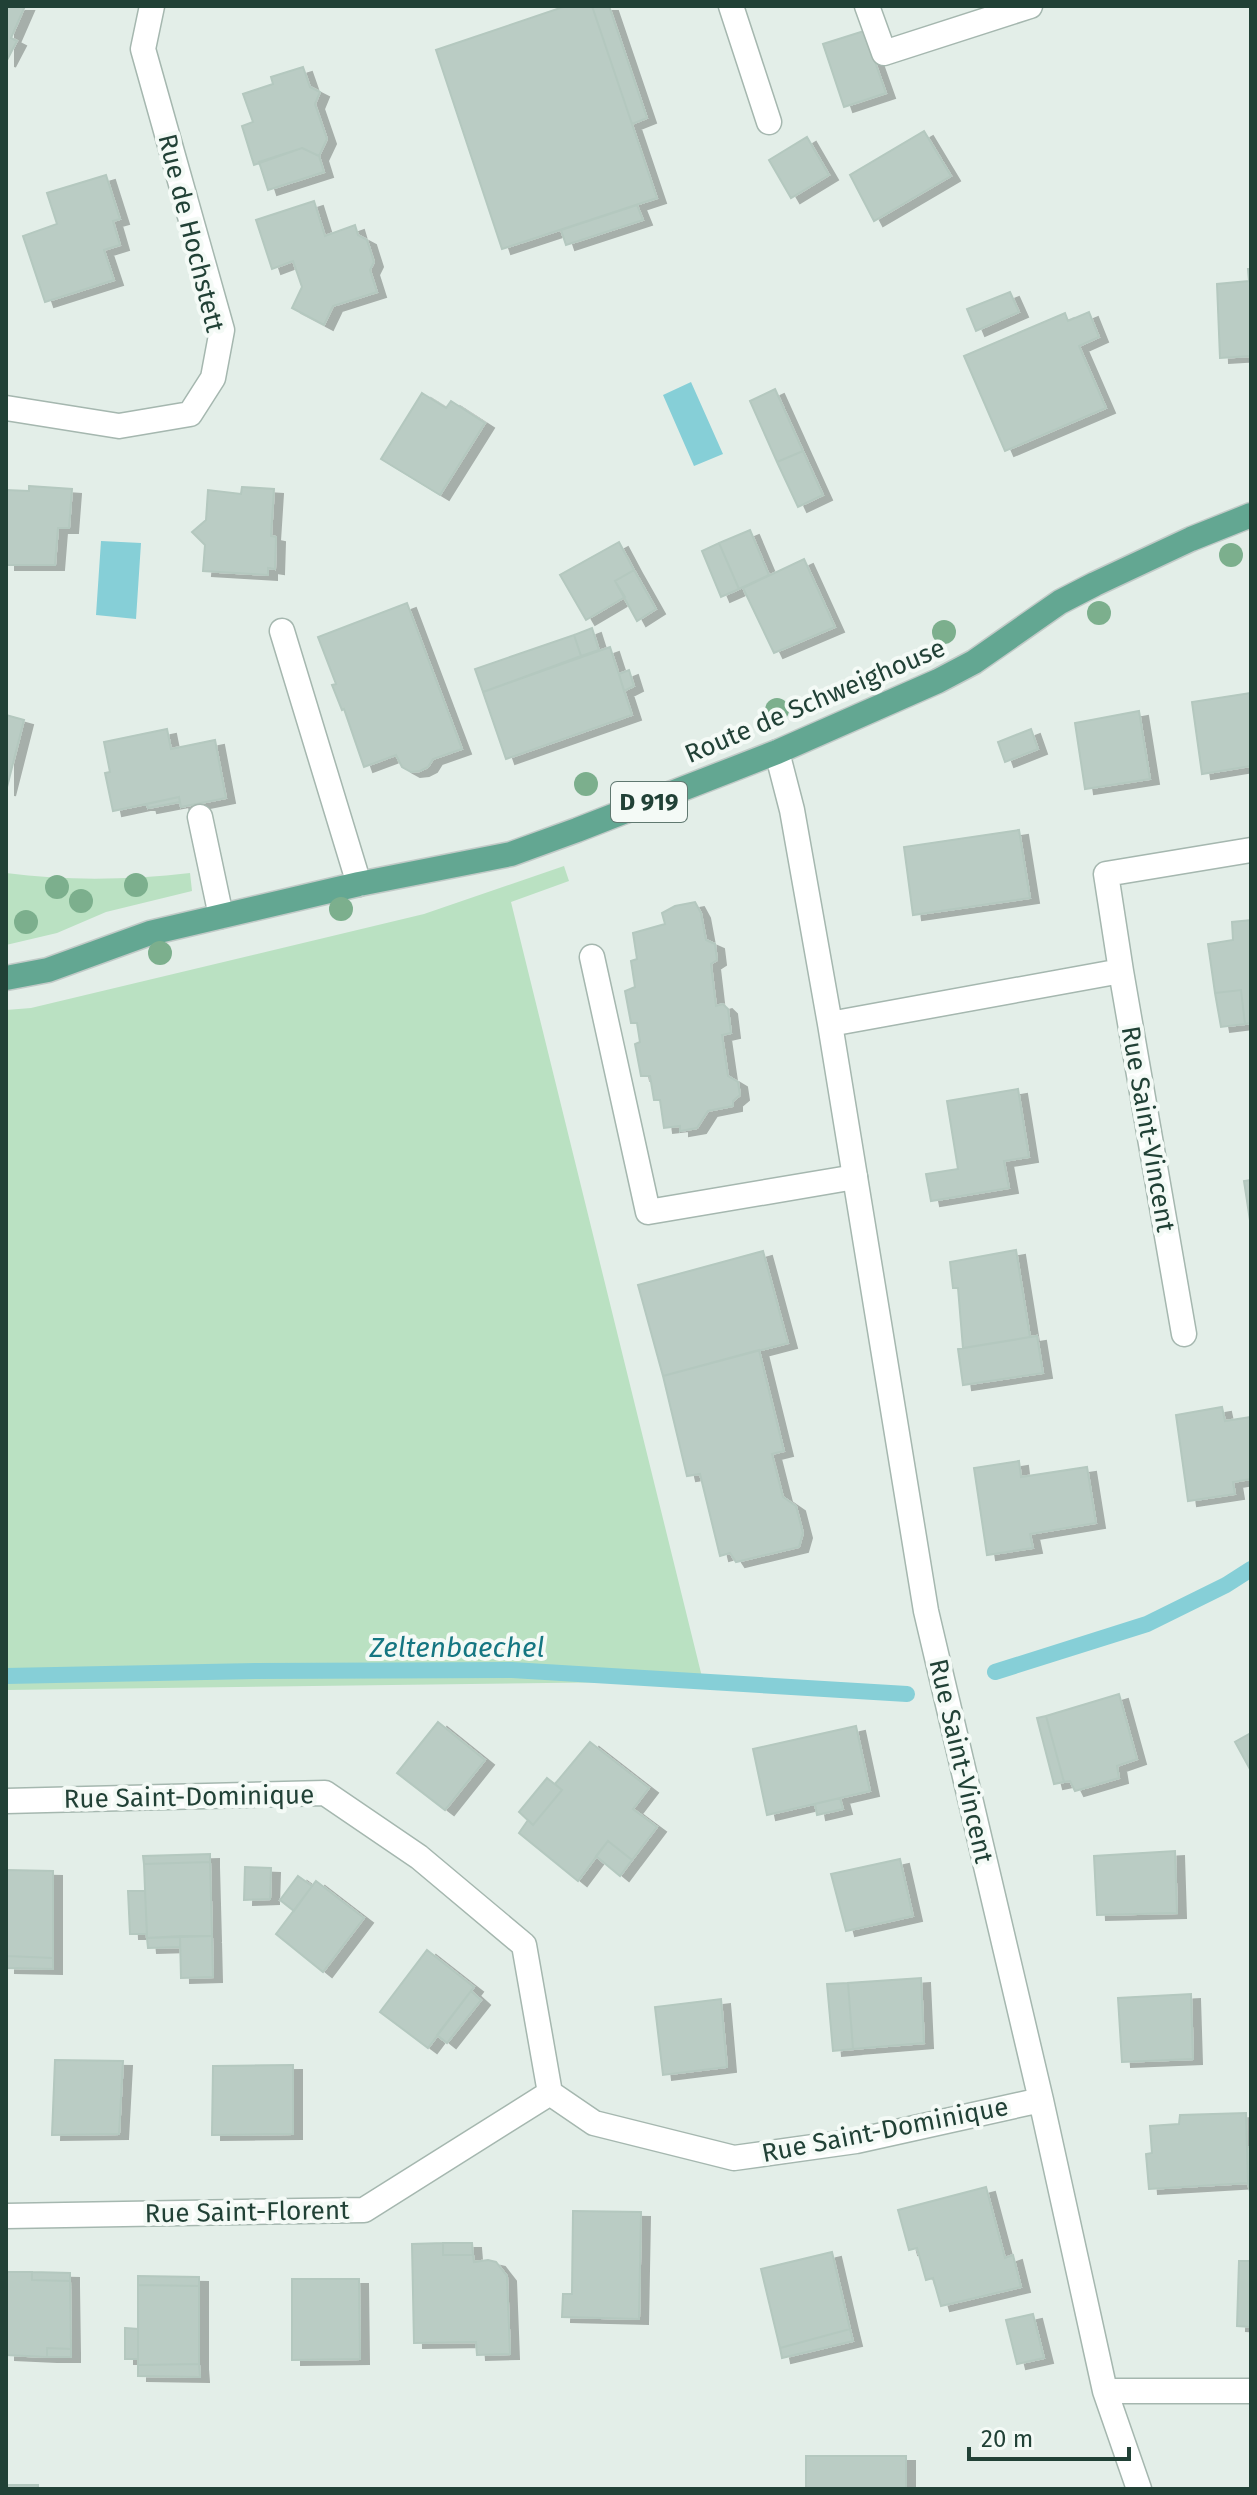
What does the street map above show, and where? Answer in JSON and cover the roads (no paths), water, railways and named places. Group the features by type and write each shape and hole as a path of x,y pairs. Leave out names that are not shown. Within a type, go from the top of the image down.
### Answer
{"main road":[{"name":"Route de Schweighouse","path":"6,978 48,970 150,933 359,884 511,854 777,752 938,681 974,662 1060,602 1200,535 1251,515"}],"street":[{"name":"Rue de Hochstett","path":"6,408 119,426 190,414 213,378 222,330 143,49 152,6"},
{"path":"731,6 769,122"},
{"path":"867,6 884,53 1030,6"},
{"path":"282,631 359,884"},
{"name":"Rue Saint-Vincent","path":"777,752 792,810 830,1024 926,1611 1041,2100 1105,2391 1139,2489"},
{"path":"200,817 221,916"},
{"name":"Rue Saint-Vincent","path":"1184,1334 1106,874 1251,850"},
{"path":"592,957 648,1212 855,1177"},
{"path":"830,1024 1121,971"},
{"name":"Rue Saint-Dominique","path":"6,1801 325,1793 419,1857 524,1945 550,2093 594,2123 734,2158 856,2141 1041,2100"},
{"name":"Rue Saint-Florent","path":"6,2216 364,2210 550,2093"},
{"path":"1105,2391 1251,2391"}],"water":[{"path":"691,382 723,454 694,466 663,395"},
{"path":"101,541 141,543 136,619 96,615"}],"waterway":[{"name":"Zeltenbaechel","path":"995,1672 1147,1624 1226,1585 1251,1569"},
{"name":"Zeltenbaechel","path":"6,1676 512,1670 907,1694"}]}
